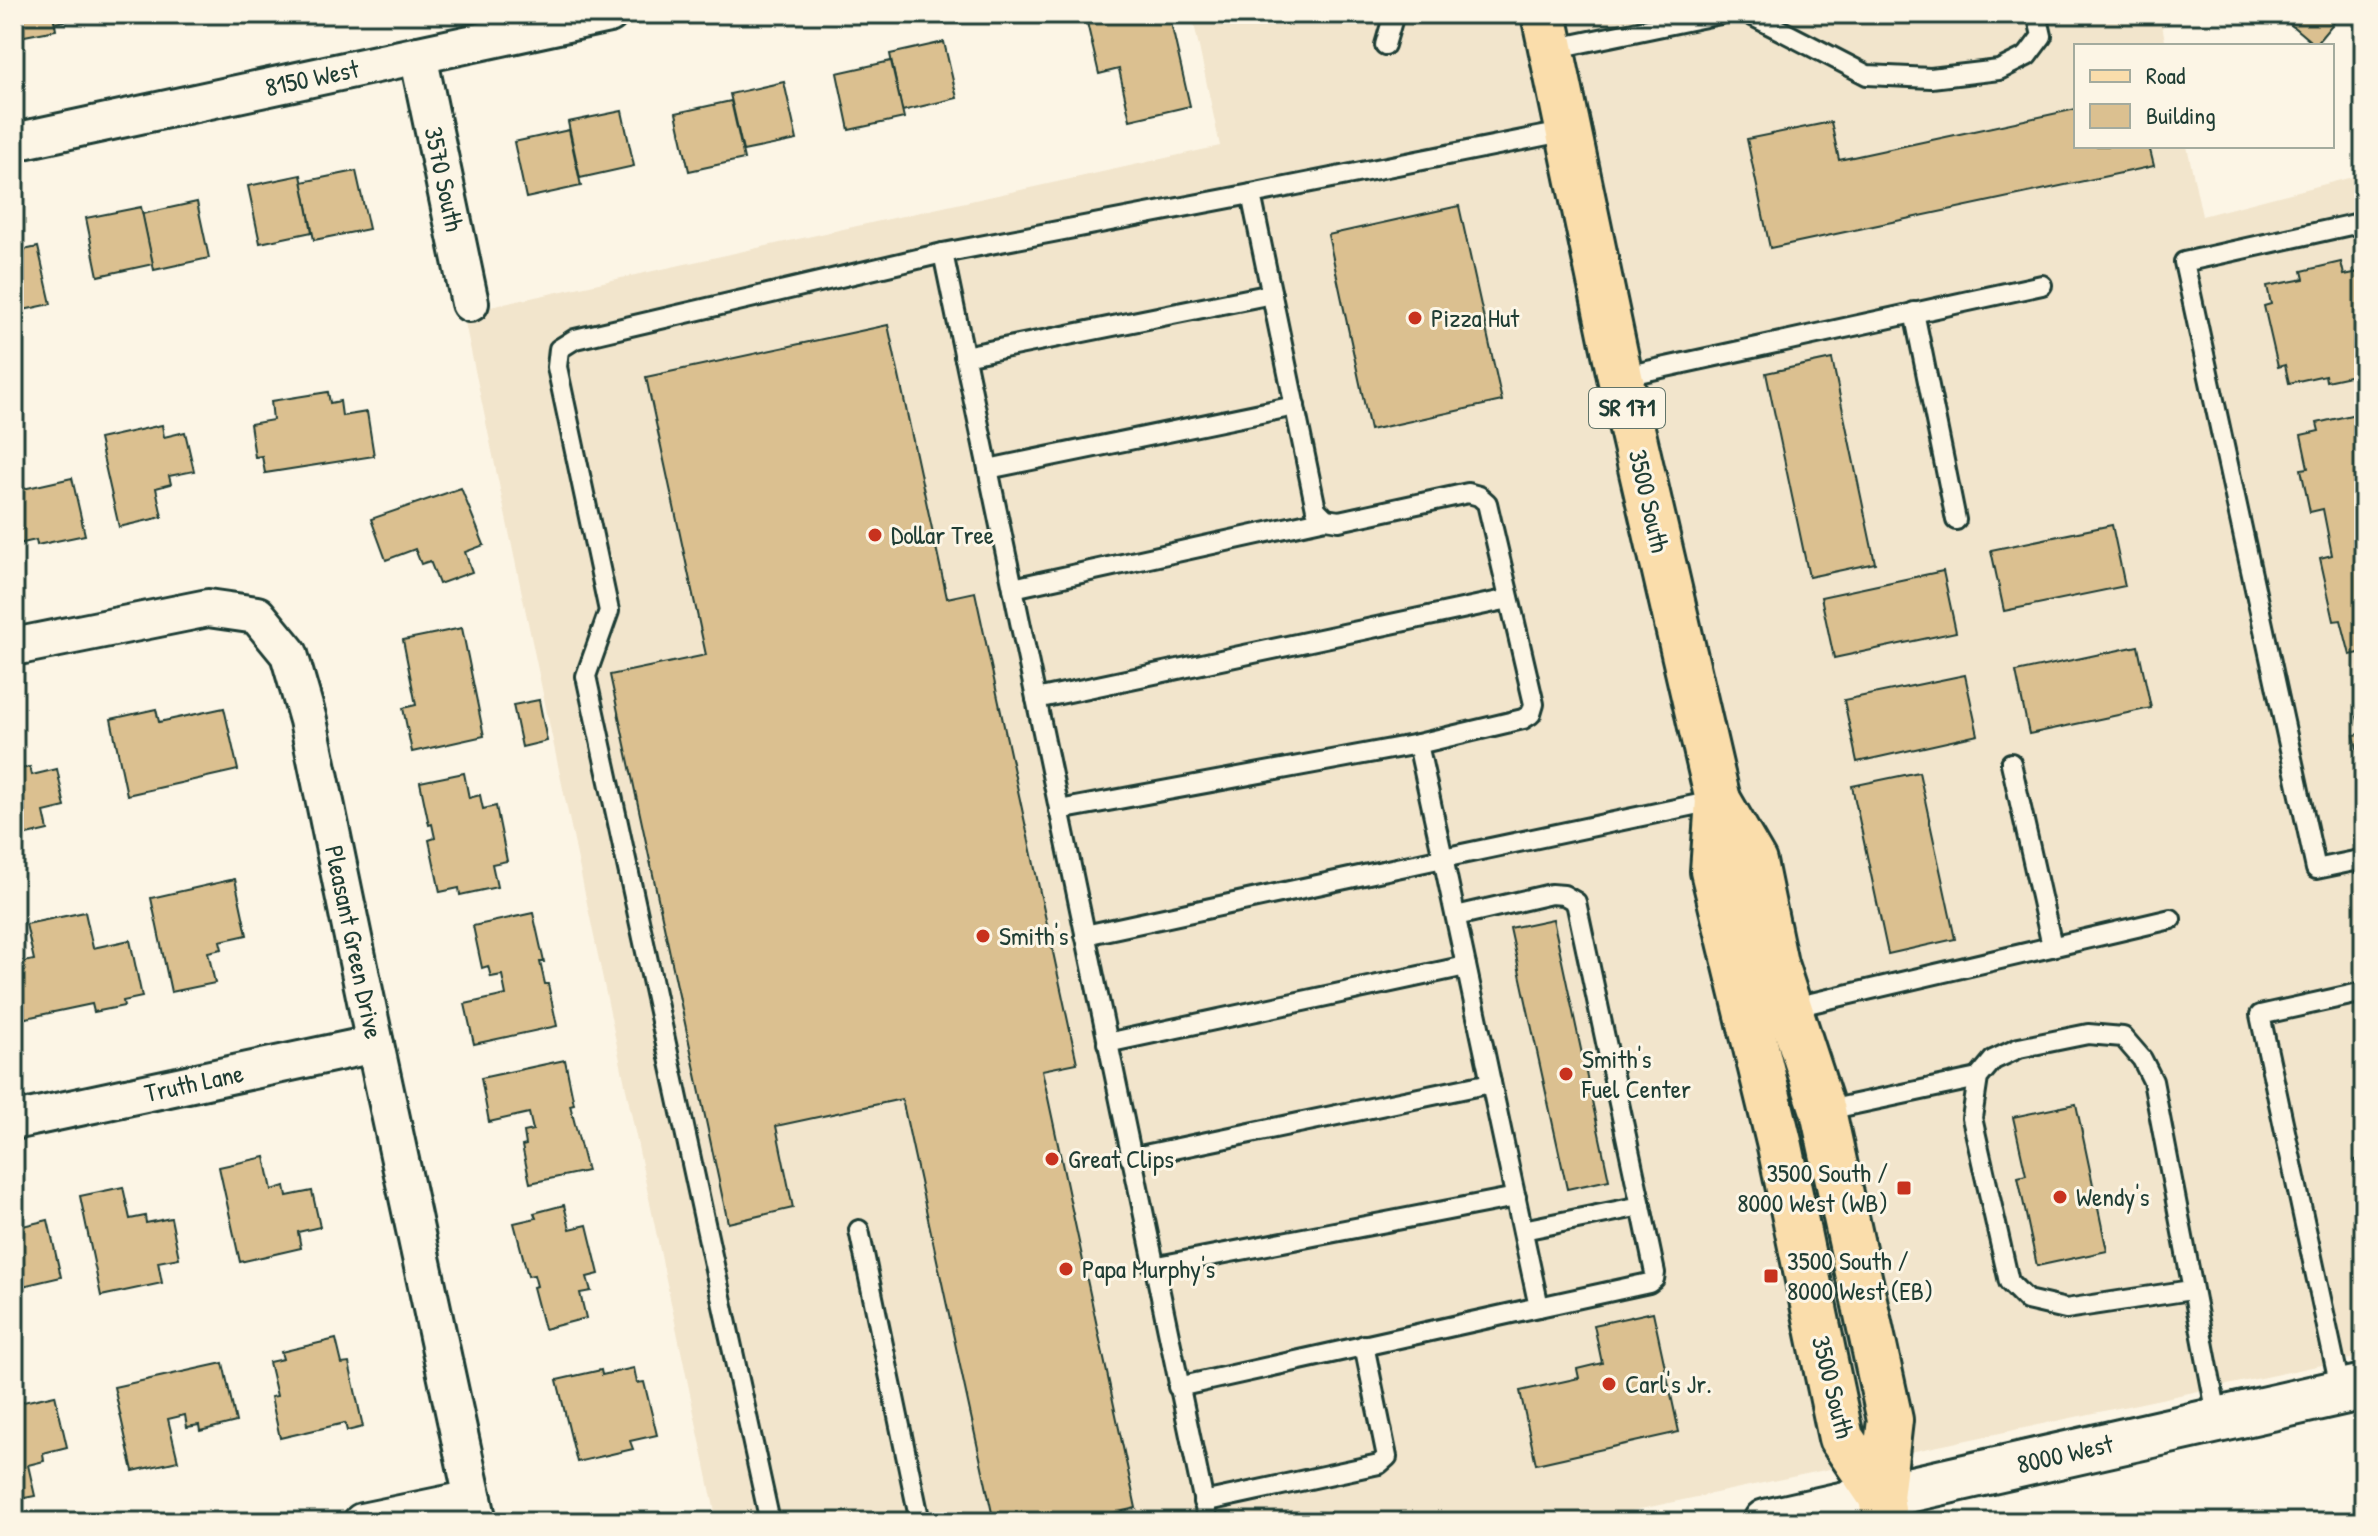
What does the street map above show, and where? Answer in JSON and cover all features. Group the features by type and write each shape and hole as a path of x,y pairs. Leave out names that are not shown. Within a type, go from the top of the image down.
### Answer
{"main road":[{"name":"3500 South","path":"1548,31 1620,377 1718,800 1713,871 1780,1146 1841,1438 1883,1509"},
{"name":"3500 South","path":"1718,800 1754,862 1775,964 1823,1111 1890,1420 1883,1509"}],"street":[{"name":"8150 West","path":"14,142 609,14"},
{"name":"3570 South","path":"418,55 470,303"},
{"name":"Pleasant Green Drive","path":"14,647 208,608 257,615 289,654 308,720 476,1510"},
{"name":"Truth Lane","path":"14,1121 375,1044"},
{"name":"8000 West","path":"1766,1522 1883,1509 2218,1420 2353,1389"},
{"path":"362,1522 476,1510"}],"lane":[{"path":"1385,45 1394,14"},
{"path":"1548,31 1720,14"},
{"path":"1749,14 1867,75 1931,78 1999,70 2027,56 2042,36 2037,14"},
{"path":"770,1522 586,676 609,611 557,367 559,349 575,339 943,253 1568,131"},
{"path":"1251,194 1316,509 1326,519"},
{"path":"2364,222 2184,262 2316,869 2364,859"},
{"path":"943,253 1208,1522"},
{"path":"1620,377 2042,285"},
{"path":"964,356 1272,294"},
{"path":"1914,312 1956,520"},
{"path":"988,469 1295,406"},
{"path":"1013,588 1326,519 1339,521 1468,493 1479,496 1487,503 1534,704 1531,714 1523,719 1418,744 1059,810"},
{"path":"1036,699 1509,599"},
{"path":"1418,744 1539,1307"},
{"path":"2011,763 2052,946"},
{"path":"1085,935 1718,800"},
{"path":"1178,1387 1649,1283 1654,1279 1576,902 1564,895 1551,894 1456,916"},
{"path":"1790,1008 2171,919"},
{"path":"1107,1043 1466,966"},
{"path":"2353,1389 2260,1015 2364,992"},
{"path":"2191,1290 2066,1309 2027,1300 2009,1282 1974,1131 1972,1104 1978,1078 1993,1060 2019,1048 2088,1034 2123,1037 2142,1059 2153,1081 2218,1420"},
{"path":"1823,1111 1978,1078"},
{"path":"1130,1158 1491,1083"},
{"path":"1153,1267 1516,1197"},
{"path":"1523,1230 1641,1206"},
{"path":"859,1230 920,1522"},
{"path":"1203,1502 1379,1464 1387,1457 1364,1345"}],"shaded area":[{"path":"1192,14 2160,14 2166,44 2074,44 2074,148 2187,148 2202,216 2364,174 2364,1356 1579,1522 717,1522 463,313 1220,146"}],"building":[{"path":"14,14 53,14 56,30 14,38"},
{"path":"53,14 98,14 55,23"},
{"path":"1085,14 1169,14 1190,106 1130,120 1119,69 1099,74"},
{"path":"2278,14 2341,14 2314,44"},
{"path":"944,42 957,98 902,111 890,54"},
{"path":"891,61 904,118 849,130 837,73"},
{"path":"784,82 797,140 743,151 730,94"},
{"path":"731,101 744,159 689,171 676,113"},
{"path":"2074,109 2074,148 2150,148 2154,166 1770,248 1747,139 1831,122 1839,160"},
{"path":"622,111 634,166 580,178 568,122"},
{"path":"569,130 581,186 526,198 514,142"},
{"path":"356,171 369,229 314,240 302,182"},
{"path":"301,175 312,232 260,243 248,186"},
{"path":"197,202 209,258 154,270 142,214"},
{"name":"Pizza Hut","path":"1459,206 1502,401 1370,430 1328,235"},
{"path":"141,207 153,264 98,276 86,218"},
{"path":"38,247 51,304 14,312 14,252"},
{"path":"2341,262 2344,275 2364,271 2364,373 2326,381 2325,375 2289,383 2285,365 2278,367 2264,306 2271,304 2267,286 2304,279 2302,271"},
{"path":"888,325 947,598 975,592 1077,1063 1042,1070 1136,1508 1074,1522 994,1522 902,1099 776,1126 793,1208 728,1223 610,675 706,655 646,377"},
{"path":"1832,359 1875,563 1809,577 1766,373"},
{"path":"328,392 330,403 340,401 342,416 367,412 374,456 265,473 262,456 255,457 250,424 273,420 271,401"},
{"path":"2364,412 2364,652 2350,655 2341,620 2334,621 2320,558 2332,555 2323,509 2310,512 2301,469 2308,468 2301,435 2319,431 2317,423"},
{"path":"162,425 164,437 185,432 194,471 169,476 171,484 156,488 162,517 119,527 99,439"},
{"path":"72,478 85,535 37,545 36,540 14,545 14,491"},
{"path":"461,488 484,545 465,552 472,572 439,584 430,561 421,564 415,549 386,560 371,519"},
{"path":"2112,525 2125,586 2004,611 1991,550"},
{"path":"1943,571 1956,632 1834,658 1821,597"},
{"path":"462,628 484,736 412,752 403,708 416,705 403,640"},
{"path":"2138,646 2151,708 2029,734 2016,672"},
{"path":"1965,675 1978,735 1857,762 1844,700"},
{"path":"539,700 547,741 522,747 513,705"},
{"path":"224,708 238,770 127,795 111,719 156,709 159,722"},
{"path":"2364,715 2364,781 2354,735 2361,734 2357,716"},
{"path":"14,763 16,770 30,767 32,775 57,769 65,807 44,812 48,830 14,838"},
{"path":"1919,772 1955,939 1888,954 1852,786"},
{"path":"464,773 469,798 480,795 483,809 496,806 507,861 492,864 497,887 460,895 459,888 440,892 429,840 435,838 432,824 429,825 420,782"},
{"path":"235,879 247,935 220,941 222,949 208,952 215,983 171,992 151,898"},
{"path":"85,912 93,948 130,940 142,997 123,1001 124,1006 94,1012 92,1004 21,1019 14,964 34,960 26,924"},
{"path":"533,913 544,962 540,962 557,1026 474,1044 465,1004 506,995 502,975 491,977 488,966 482,968 473,926"},
{"path":"1553,919 1609,1180 1567,1189 1510,928"},
{"path":"565,1060 574,1104 570,1105 587,1171 530,1183 522,1146 526,1145 524,1132 533,1130 529,1113 489,1122 481,1078"},
{"path":"2364,1068 2364,1109 2355,1070"},
{"path":"2076,1104 2107,1251 2037,1266 2018,1177 2026,1175 2013,1117"},
{"path":"265,1157 272,1190 285,1186 287,1196 312,1191 320,1227 298,1232 301,1248 240,1262 219,1167"},
{"path":"2364,1158 2364,1183 2360,1184 2355,1160"},
{"path":"123,1187 130,1219 145,1216 146,1223 171,1218 179,1258 158,1262 162,1283 101,1296 80,1196"},
{"path":"564,1205 570,1229 587,1225 599,1274 587,1277 591,1291 580,1293 586,1318 544,1329 533,1287 537,1286 534,1275 528,1276 514,1223 536,1218 534,1213"},
{"path":"48,1220 61,1277 14,1288 14,1228"},
{"name":"Carl's Jr.","path":"1653,1312 1679,1432 1536,1464 1520,1391 1579,1378 1577,1369 1602,1363 1594,1325"},
{"path":"336,1339 342,1364 349,1363 363,1427 347,1431 345,1423 280,1438 271,1397 277,1396 269,1362 283,1359 281,1352"},
{"path":"223,1363 236,1422 200,1431 199,1425 187,1427 185,1415 168,1419 178,1461 133,1471 114,1387"},
{"path":"634,1368 637,1383 644,1382 657,1435 630,1441 633,1449 577,1462 557,1380 601,1370 602,1375"},
{"path":"55,1395 67,1447 43,1453 44,1461 28,1465 35,1496 14,1500 14,1404"}],"place":[{"name":"Pizza Hut","path":"1415,318"},
{"name":"Dollar Tree","path":"875,535"},
{"name":"Smith's","path":"983,936"},
{"name":"Smith's Fuel Center","path":"1566,1074"},
{"name":"Great Clips","path":"1052,1159"},
{"name":"3500 South / 8000 West (WB)","path":"1904,1188"},
{"name":"Wendy's","path":"2060,1197"},
{"name":"Papa Murphy's","path":"1066,1269"},
{"name":"3500 South / 8000 West (EB)","path":"1771,1276"},
{"name":"Carl's Jr.","path":"1609,1384"}]}
